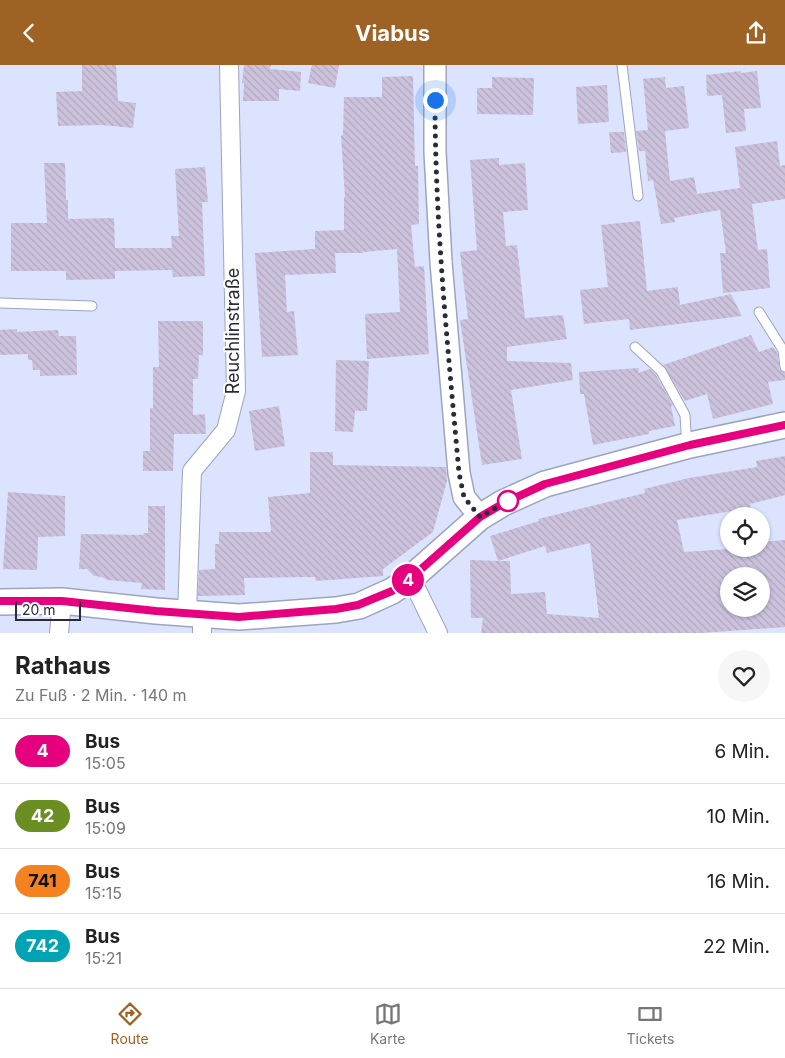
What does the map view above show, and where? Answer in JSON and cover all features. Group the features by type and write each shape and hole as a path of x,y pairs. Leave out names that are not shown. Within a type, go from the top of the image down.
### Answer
{"main road":[{"path":"0,601 62,601 197,621 351,607 392,591 411,578 480,517 504,503 545,484 690,445 785,425"}],"street":[{"name":"Reuchlinstraße","path":"197,621 192,471 226,430 236,391 229,65"},
{"path":"435,65 435,152 441,262 459,473 464,497 480,517"},
{"path":"411,578 438,633"},
{"path":"59,633 62,601"}],"lane":[{"path":"622,65 638,196"},
{"path":"0,303 92,306"},
{"path":"759,311 783,351 785,367"},
{"path":"635,347 661,371 685,415 686,432 690,445"}],"building":[{"path":"82,65 116,65 118,101 136,103 133,128 103,125 58,126 56,92 82,91"},
{"path":"244,65 271,65 270,69 301,72 300,91 279,89 279,101 243,101"},
{"path":"312,65 339,65 335,88 308,83"},
{"path":"741,71 741,73 757,71 761,108 744,109 746,131 726,133 722,95 707,96 706,75"},
{"path":"413,76 415,166 418,166 419,224 411,225 415,267 424,266 429,354 367,359 365,314 400,312 397,249 363,253 335,253 336,273 285,275 287,312 294,311 298,355 262,357 255,253 315,249 315,231 344,230 345,197 341,136 343,135 344,97 382,97 382,77"},
{"path":"492,77 534,78 533,115 477,114 477,88 492,88"},
{"path":"665,77 666,88 684,86 689,128 665,131 670,181 694,177 697,194 740,188 735,147 777,141 780,166 785,165 785,199 752,204 758,250 767,249 770,288 723,293 720,253 726,253 720,210 674,218 675,222 661,224 653,180 648,181 645,151 639,151 636,131 648,130 643,79"},
{"path":"607,85 609,122 578,124 576,87"},
{"path":"609,132 624,132 626,152 611,153"},
{"path":"499,158 499,165 525,163 528,210 503,212 506,246 517,245 525,318 563,315 567,339 507,347 507,361 571,363 573,380 511,390 522,459 482,465 460,320 468,319 460,252 477,250 470,160"},
{"path":"44,163 65,163 68,219 114,218 115,248 172,248 171,236 179,236 175,169 205,167 208,202 202,202 205,276 173,277 172,270 115,271 115,279 66,280 66,271 11,271 11,223 47,223"},
{"path":"640,221 647,291 678,287 680,305 731,294 742,316 630,330 629,319 584,324 580,290 608,287 601,225"},
{"path":"158,321 203,321 203,355 199,355 198,379 193,379 193,415 205,414 206,434 174,434 173,471 143,471 143,451 150,451 150,408 153,408 153,367 159,367"},
{"path":"17,329 17,332 58,330 59,336 76,336 77,375 40,376 40,370 33,370 32,360 28,360 28,354 0,355 0,330"},
{"path":"751,335 759,352 773,347 777,352 780,370 785,373 785,380 768,382 773,404 713,419 707,394 685,401 663,365"},
{"path":"336,360 369,361 367,411 355,411 353,432 335,431"},
{"path":"639,368 638,373 650,369 656,375 673,405 671,406 675,426 649,431 649,434 593,445 584,394 580,394 579,372"},
{"path":"279,406 285,446 255,451 249,411"},
{"path":"310,452 333,452 333,465 446,467 447,481 433,532 383,569 383,576 316,581 315,577 244,578 245,595 198,596 199,570 215,569 215,544 219,544 219,532 271,532 268,497 310,493"},
{"path":"785,456 785,495 750,504 751,507 720,507 720,513 677,520 684,552 720,550 720,557 770,557 770,541 785,540 785,627 701,633 481,633 483,618 471,618 470,560 498,561 490,536 539,521 538,519 645,493 644,489 689,478 757,467 756,461","holes":["590,543 599,618 547,614 545,592 511,594 510,561 498,561 545,546 547,553"]},
{"path":"8,492 65,496 65,536 38,537 37,570 3,569"},
{"path":"148,506 165,506 165,590 141,589 142,583 107,580 94,576 87,569 79,569 81,534 143,535 148,533"}],"bus line":[{"name":"4","path":"0,601 62,601 239,617 336,609 358,605 392,591 411,578 480,517 504,503 545,484 690,445 785,425"}],"route":[{"path":"435,100 435,152 441,262 459,473 464,497 480,517 508,501"}]}
